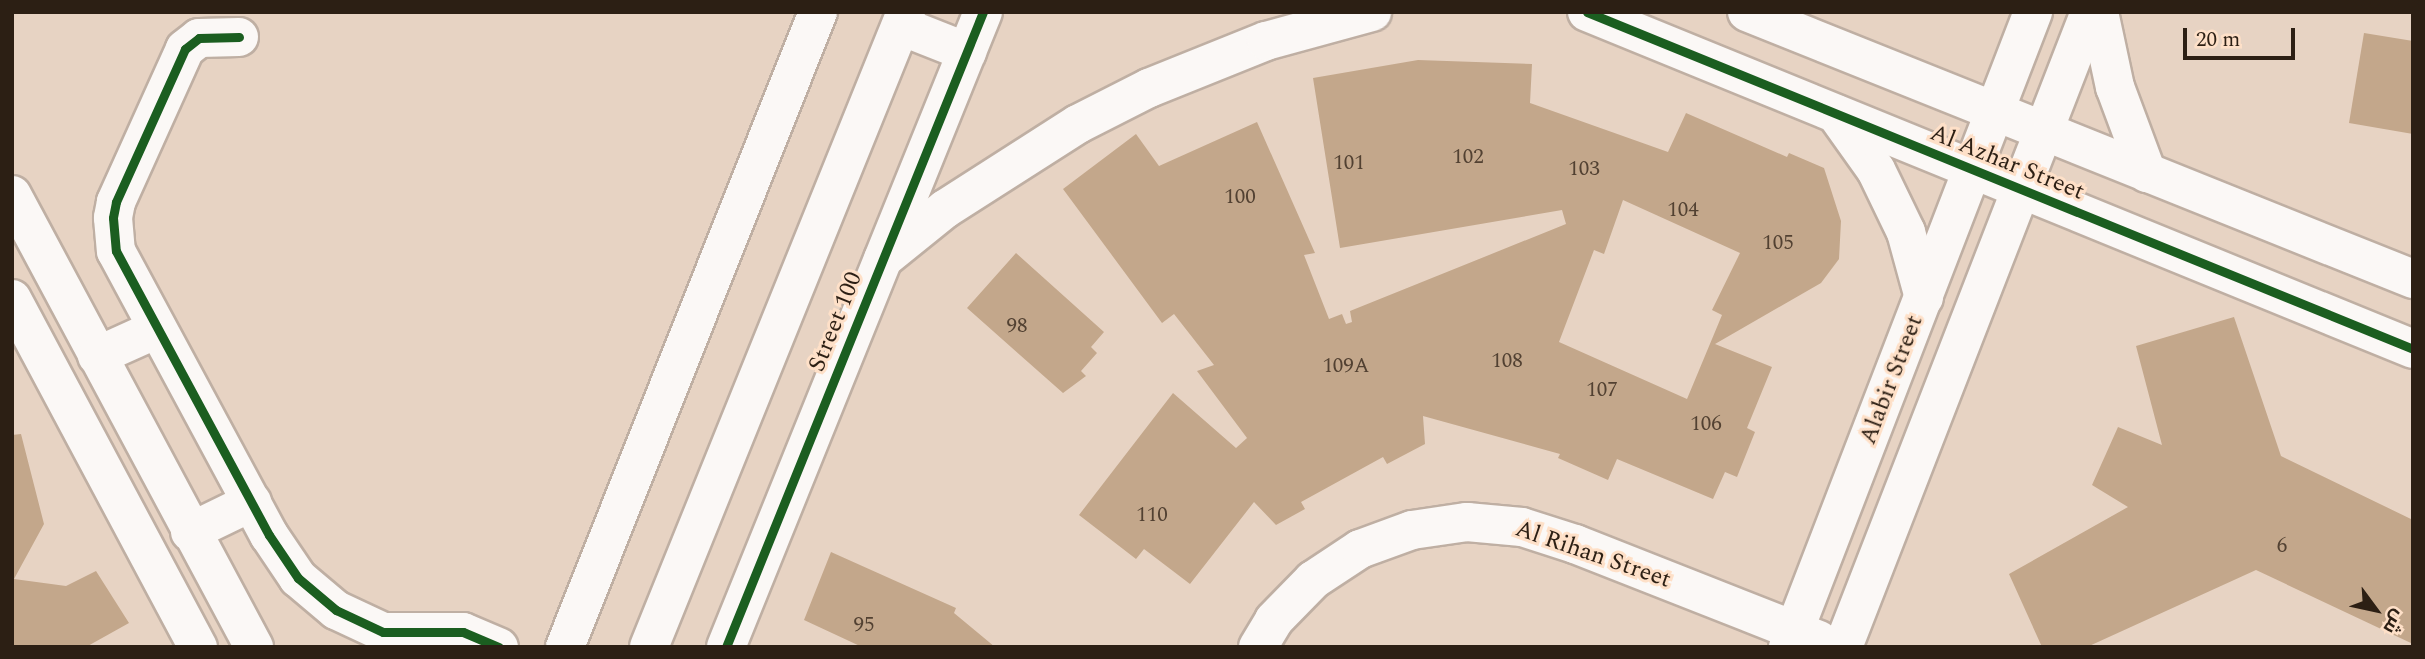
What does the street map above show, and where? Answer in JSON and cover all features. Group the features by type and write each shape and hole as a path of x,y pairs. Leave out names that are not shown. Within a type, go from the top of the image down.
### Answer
{"street":[{"path":"565,647 818,12"},
{"name":"Street 100","path":"726,647 983,12"},
{"path":"883,259 988,179 1090,118 1266,41 1372,12"},
{"name":"Al Azhar Street","path":"1587,12 2413,349"},
{"name":"Al Azhar Street","path":"1746,12 2413,279"},
{"name":"Alabir Street","path":"1791,639 2033,12"},
{"name":"Alabir Street","path":"1843,647 2090,12"},
{"path":"2099,12 2115,87 2147,173"},
{"path":"649,647 904,19 967,52"},
{"path":"239,37 199,38 185,49 116,202 116,251 251,502 298,578 336,610 383,632 463,632 499,647"},
{"path":"1836,114 1876,170 1906,232 1924,298"},
{"path":"12,195 254,647"},
{"path":"12,299 198,647"},
{"path":"97,356 157,329"},
{"path":"152,562 251,502"},
{"name":"Al Rihan Street","path":"1258,647 1274,620 1313,580 1360,549 1412,530 1467,522 1522,527 1562,539 1791,639 1836,647"}],"building":[{"path":"2364,33 2413,41 2413,134 2349,123"},
{"path":"1418,60 1532,64 1530,103 1668,152 1686,113 1787,157 1789,153 1824,168 1841,221 1839,259 1821,283 1715,344 1772,367 1747,428 1755,432 1737,477 1725,472 1713,499 1617,459 1608,480 1558,458 1560,454 1423,416 1425,444 1387,464 1383,457 1301,502 1305,509 1276,525 1254,502 1190,584 1144,549 1136,559 1079,515 1173,393 1236,448 1247,438 1197,371 1214,365 1174,314 1162,323 1063,189 1136,134 1159,166 1257,122 1315,253 1304,255 1329,319 1342,314 1346,324 1352,322 1350,311 1566,224 1562,210 1340,248 1313,78","holes":["1623,200 1740,253 1712,310 1722,315 1687,399 1559,342 1594,250 1604,254"]},
{"path":"1016,253 1104,332 1091,347 1097,353 1081,371 1086,376 1063,393 967,308"},
{"path":"2234,317 2281,456 2413,520 2413,644 2256,570 2087,647 2042,647 2009,574 2128,507 2092,485 2118,427 2162,445 2136,346"},
{"path":"21,434 44,524 14,579 66,586 96,571 129,623 86,647 12,647 12,435"},
{"path":"831,552 956,608 954,613 995,647 862,647 804,620"}],"cycle path":[{"path":"726,647 983,12"},
{"path":"1587,12 2413,349"},
{"path":"239,37 199,38 185,49 116,202 113,218 116,251 269,535 298,578 336,610 383,632 463,632 499,647"}]}
